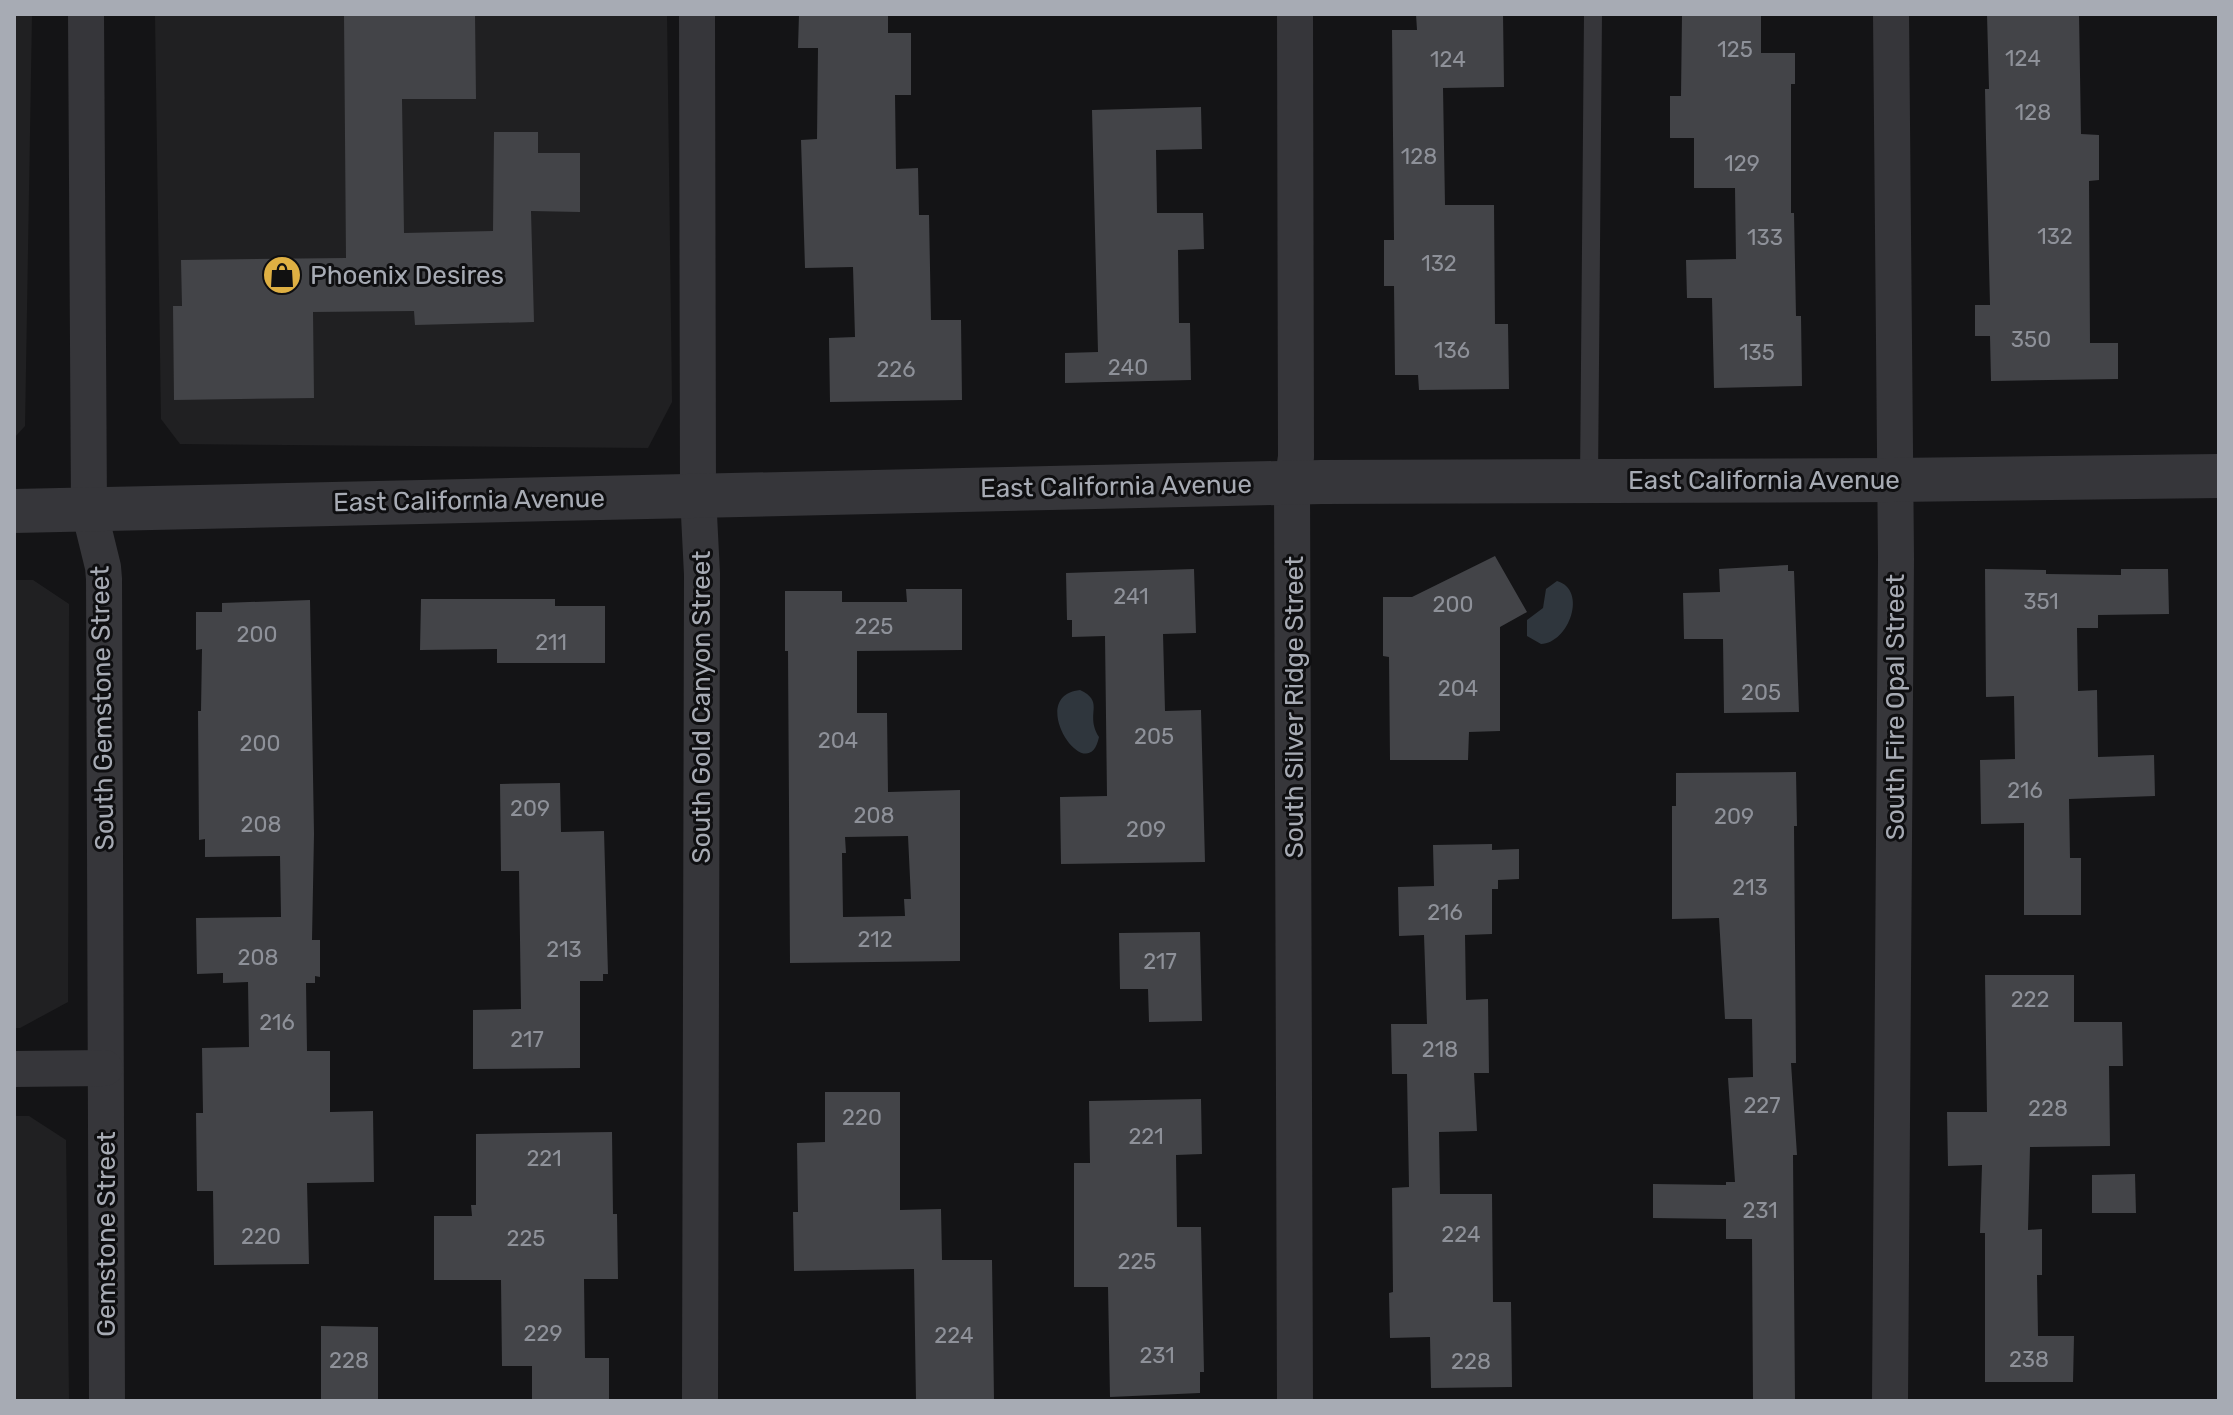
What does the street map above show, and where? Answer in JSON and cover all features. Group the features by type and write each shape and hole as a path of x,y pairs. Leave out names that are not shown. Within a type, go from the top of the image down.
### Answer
{"street":[{"name":"South Gemstone Street","path":"86,14 89,510 104,579 105,1068"},
{"name":"South Gold Canyon Street","path":"697,14 698,495 702,570 700,1401"},
{"name":"South Silver Ridge Street","path":"1295,14 1296,457 1292,483 1295,1401"},
{"name":"South Fire Opal Street","path":"1890,1401 1894,480 1891,14"},
{"name":"East California Avenue","path":"14,511 1292,483 2219,476"},
{"path":"14,1069 105,1068"},
{"name":"Gemstone Street","path":"105,1068 107,1401"}],"lane":[{"path":"1589,481 1593,14"}],"shaded area":[{"path":"14,14 32,14 25,426 14,438"},
{"path":"155,14 667,14 672,402 648,448 180,444 161,419"},
{"path":"14,580 33,580 69,604 68,1002 20,1028 14,1028"},
{"path":"1557,581 1572,594 1571,616 1560,635 1541,644 1527,636 1527,620 1543,608 1546,589"},
{"path":"1080,690 1092,699 1093,722 1099,737 1093,751 1084,753 1073,747 1064,736 1058,707 1064,696"},
{"path":"14,1116 29,1116 66,1140 69,1401 14,1401"}],"building":[{"path":"344,14 475,14 476,99 402,99 404,233 493,231 494,132 538,132 538,153 580,153 580,212 531,211 534,322 415,325 414,311 313,312 314,398 174,400 173,306 182,306 181,260 346,258"},
{"path":"799,14 888,14 888,33 911,33 911,95 895,95 896,169 918,168 919,215 929,215 931,320 961,320 962,400 830,402 829,338 855,337 853,267 805,268 801,140 817,139 818,48 798,48"},
{"path":"1416,14 1503,14 1504,87 1443,88 1445,205 1494,205 1495,324 1508,324 1509,389 1419,390 1418,375 1395,375 1394,286 1384,286 1384,240 1394,240 1392,30 1417,30"},
{"path":"1682,14 1761,14 1761,53 1795,53 1795,84 1791,84 1791,213 1794,213 1796,316 1801,316 1802,386 1714,388 1712,298 1687,298 1686,260 1736,259 1735,188 1694,188 1694,138 1670,138 1670,96 1681,96"},
{"path":"1987,14 2079,14 2081,134 2099,135 2099,180 2089,181 2090,343 2118,343 2118,379 1991,381 1990,336 1975,336 1975,305 1990,305 1985,89 1989,89"},
{"path":"1201,107 1202,149 1156,150 1157,213 1203,213 1204,249 1178,250 1179,323 1190,323 1191,380 1065,383 1065,353 1098,352 1092,110"},
{"path":"1495,556 1527,612 1500,627 1500,731 1469,732 1468,760 1390,760 1389,657 1383,656 1383,597 1412,597"},
{"path":"1788,565 1788,571 1794,571 1799,712 1724,713 1723,639 1684,639 1683,593 1720,592 1719,569"},
{"path":"1194,569 1196,633 1163,634 1165,711 1201,710 1205,862 1061,864 1060,797 1107,796 1105,636 1072,637 1072,620 1067,620 1066,573"},
{"path":"1985,569 2121,575 2121,569 2168,569 2169,614 2098,615 2098,628 2077,628 2078,691 2097,690 2098,757 2154,755 2155,796 2069,799 2070,858 2081,858 2081,915 2024,915 2024,823 1981,824 1980,760 2015,759 2014,696 1986,697"},
{"path":"906,589 962,589 962,650 857,651 857,713 887,713 888,792 960,790 960,961 790,963 785,591 842,591 842,602 907,602","holes":["908,836 911,899 904,899 905,916 843,917 842,853 846,853 845,837"]},
{"path":"421,599 555,599 555,606 605,606 605,663 497,663 497,649 420,650"},
{"path":"310,600 314,834 312,940 320,940 320,977 315,976 315,983 306,983 307,1051 330,1051 330,1112 373,1111 374,1182 307,1183 309,1264 214,1265 213,1191 197,1191 196,1113 203,1113 202,1048 249,1047 248,982 223,983 223,973 197,974 196,918 281,917 280,856 205,857 205,839 199,840 198,711 201,711 202,649 196,650 196,612 222,612 222,603"},
{"path":"1796,772 1796,1063 1791,1063 1797,1155 1793,1155 1795,1401 1753,1401 1752,1239 1726,1239 1726,1219 1653,1218 1653,1184 1726,1185 1726,1182 1735,1182 1728,1078 1753,1077 1752,1019 1725,1019 1719,918 1672,919 1672,806 1676,806 1676,773"},
{"path":"560,783 561,832 604,831 608,974 603,974 603,981 580,981 580,1068 473,1069 473,1010 521,1009 519,871 501,871 500,784"},
{"path":"1492,844 1492,850 1519,849 1519,879 1498,880 1498,889 1492,889 1492,934 1465,935 1466,1000 1488,999 1489,1073 1474,1073 1477,1131 1439,1132 1440,1194 1492,1194 1493,1302 1511,1302 1512,1387 1431,1388 1430,1337 1390,1338 1392,1188 1409,1187 1407,1074 1392,1074 1391,1024 1427,1024 1424,935 1399,936 1398,887 1434,886 1433,845"},
{"path":"1200,932 1202,1021 1149,1022 1148,989 1120,989 1119,933"},
{"path":"1985,975 2074,975 2074,1022 2122,1022 2123,1066 2109,1066 2110,1146 2030,1147 2028,1230 2042,1229 2042,1275 2037,1275 2038,1336 2074,1336 2073,1382 1985,1382 1985,1233 1980,1233 1982,1165 1948,1166 1947,1112 1987,1112"},
{"path":"825,1092 900,1092 900,1210 941,1209 942,1260 992,1260 994,1400 916,1401 914,1269 794,1271 793,1212 798,1212 797,1143 825,1142"},
{"path":"1201,1099 1202,1154 1176,1155 1177,1227 1201,1227 1204,1372 1200,1372 1200,1393 1110,1397 1108,1287 1074,1287 1074,1163 1090,1163 1089,1101"},
{"path":"612,1132 618,1279 584,1279 585,1358 609,1358 609,1401 532,1401 532,1366 502,1366 501,1280 434,1280 434,1216 472,1216 471,1205 476,1205 476,1134"},
{"path":"2135,1174 2136,1213 2092,1213 2092,1175"},
{"path":"321,1326 378,1327 378,1401 321,1401"}],"place":[{"name":"Phoenix Desires","path":"282,275"}]}
